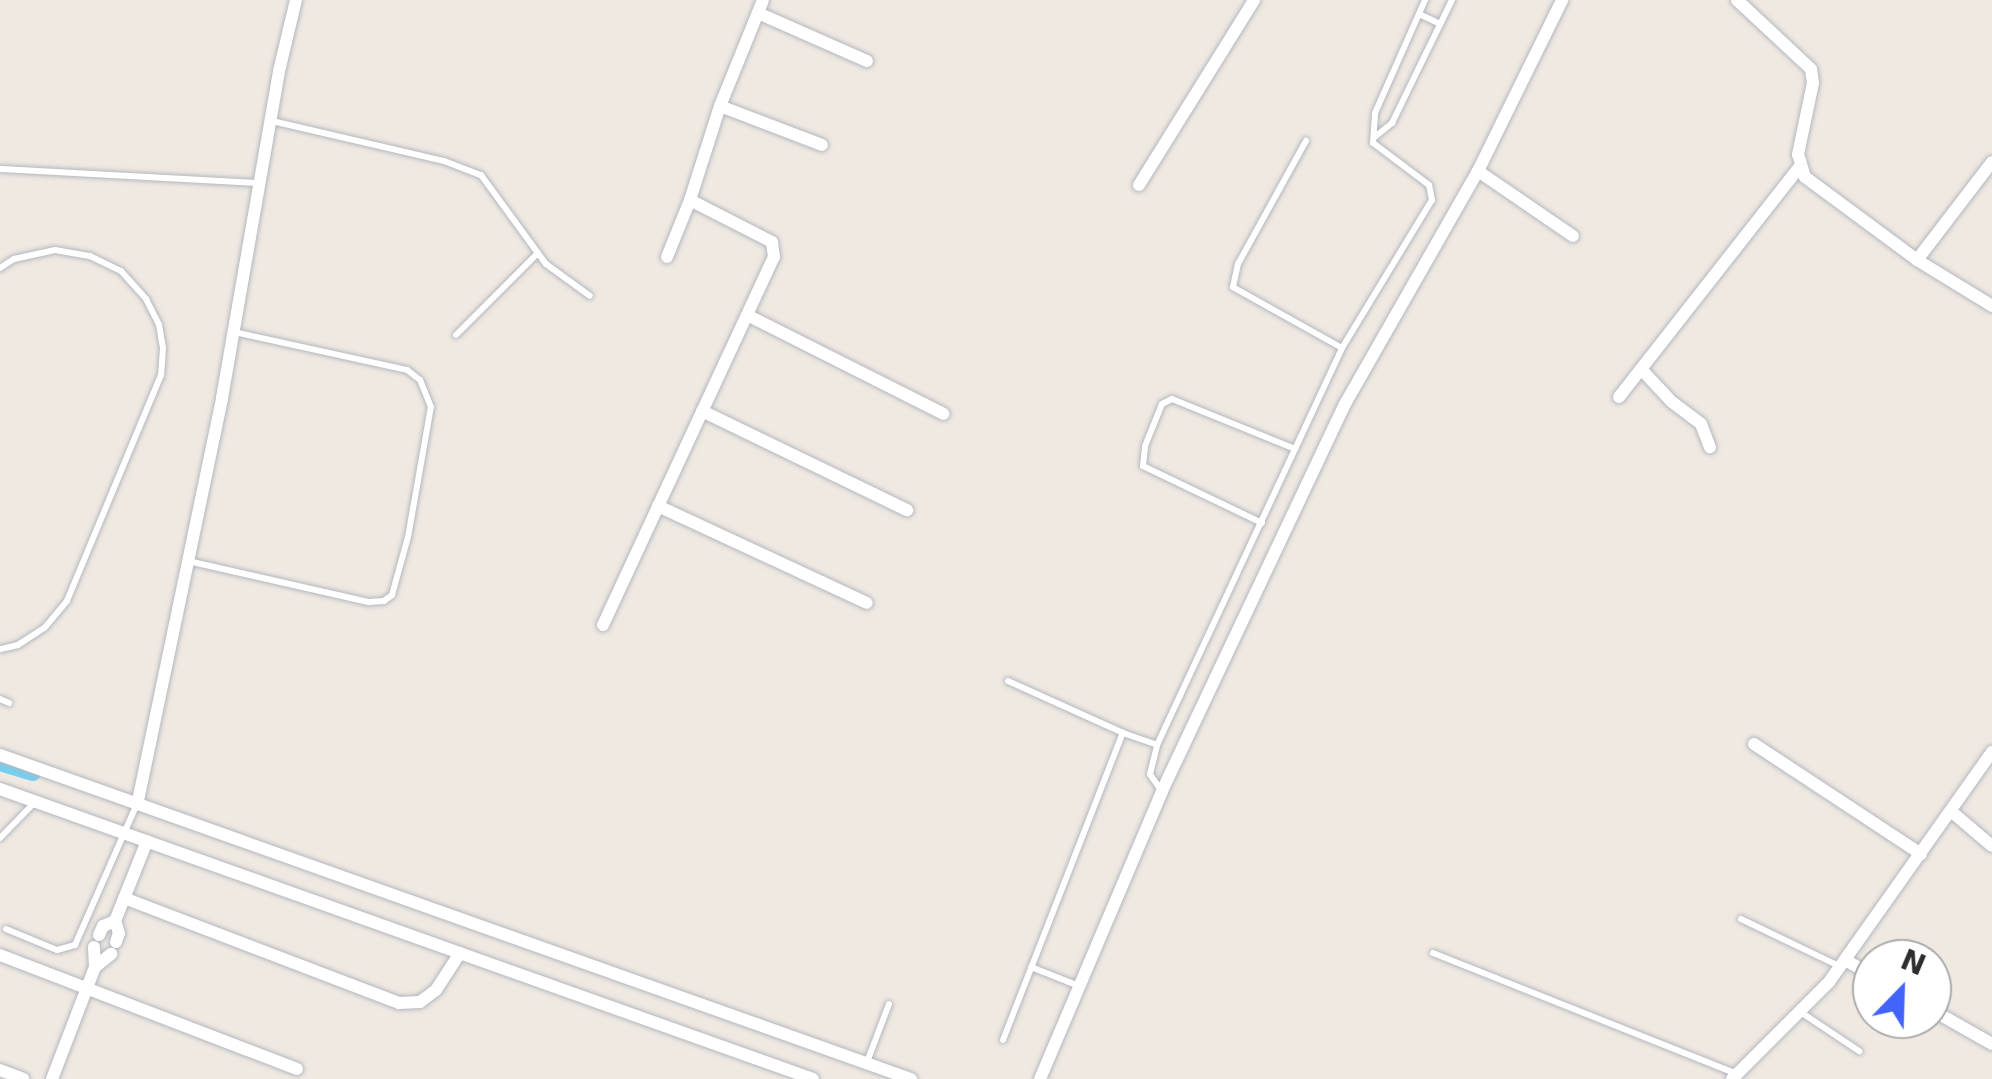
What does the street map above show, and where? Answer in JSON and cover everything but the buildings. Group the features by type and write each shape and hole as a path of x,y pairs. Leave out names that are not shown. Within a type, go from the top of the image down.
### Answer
{"street":[{"path":"138,803 296,0"},
{"path":"1139,185 1254,0"},
{"path":"1040,1079 1162,791 1345,404 1478,171 1562,0"},
{"path":"1737,0 1811,68 1813,83 1799,147 1800,166 1824,194 1917,260 1992,306"},
{"path":"667,257 760,6 867,61"},
{"path":"720,106 822,145"},
{"path":"1917,260 1992,162"},
{"path":"1619,396 1800,166"},
{"path":"1478,171 1572,236"},
{"path":"603,625 774,256 772,242 690,200"},
{"path":"747,315 944,414"},
{"path":"1641,368 1672,402 1701,424 1710,447"},
{"path":"702,411 908,510"},
{"path":"658,506 867,603"},
{"path":"1754,744 1921,854"},
{"path":"1734,1076 1802,1013 1842,963 1992,752"},
{"path":"0,755 912,1079"},
{"path":"0,790 128,828 147,841 813,1079"},
{"path":"1952,812 1992,846"},
{"path":"95,967 114,948 120,933 115,921 147,841"},
{"path":"124,898 399,1004 420,1002 436,990 460,952"},
{"path":"52,1079 95,967 97,941 104,926 115,921"},
{"path":"0,954 296,1069"},
{"path":"1842,963 1852,967"},
{"path":"1952,1021 1992,1044"},
{"path":"0,1070 23,1079"}],"lane":[{"path":"1162,791 1150,774 1157,745 1342,348 1432,200 1429,184 1373,145 1376,113 1425,0"},
{"path":"1376,136 1392,124 1452,0"},
{"path":"1419,14 1440,24"},
{"path":"272,121 444,161 481,175 538,254 590,296"},
{"path":"1306,141 1238,264 1233,287 1342,348"},
{"path":"0,169 260,184"},
{"path":"0,268 14,259 55,250 90,256 121,271 146,299 164,348 161,375 66,601 44,628 18,645 0,649"},
{"path":"456,335 538,254"},
{"path":"188,561 369,602 384,602 392,595 408,537 430,407 420,380 407,370 233,332"},
{"path":"1262,523 1143,466 1145,446 1162,404 1172,399 1296,449"},
{"path":"1008,681 1157,745"},
{"path":"0,699 10,703"},
{"path":"1003,1040 1122,733"},
{"path":"0,838 34,802"},
{"path":"6,929 57,950 75,945 138,803"},
{"path":"1741,919 1842,963"},
{"path":"1433,953 1734,1076"},
{"path":"1031,967 1080,986"},
{"path":"866,1063 889,1004"},
{"path":"1802,1013 1859,1051"}],"waterway":[{"path":"0,762 33,772"}]}
